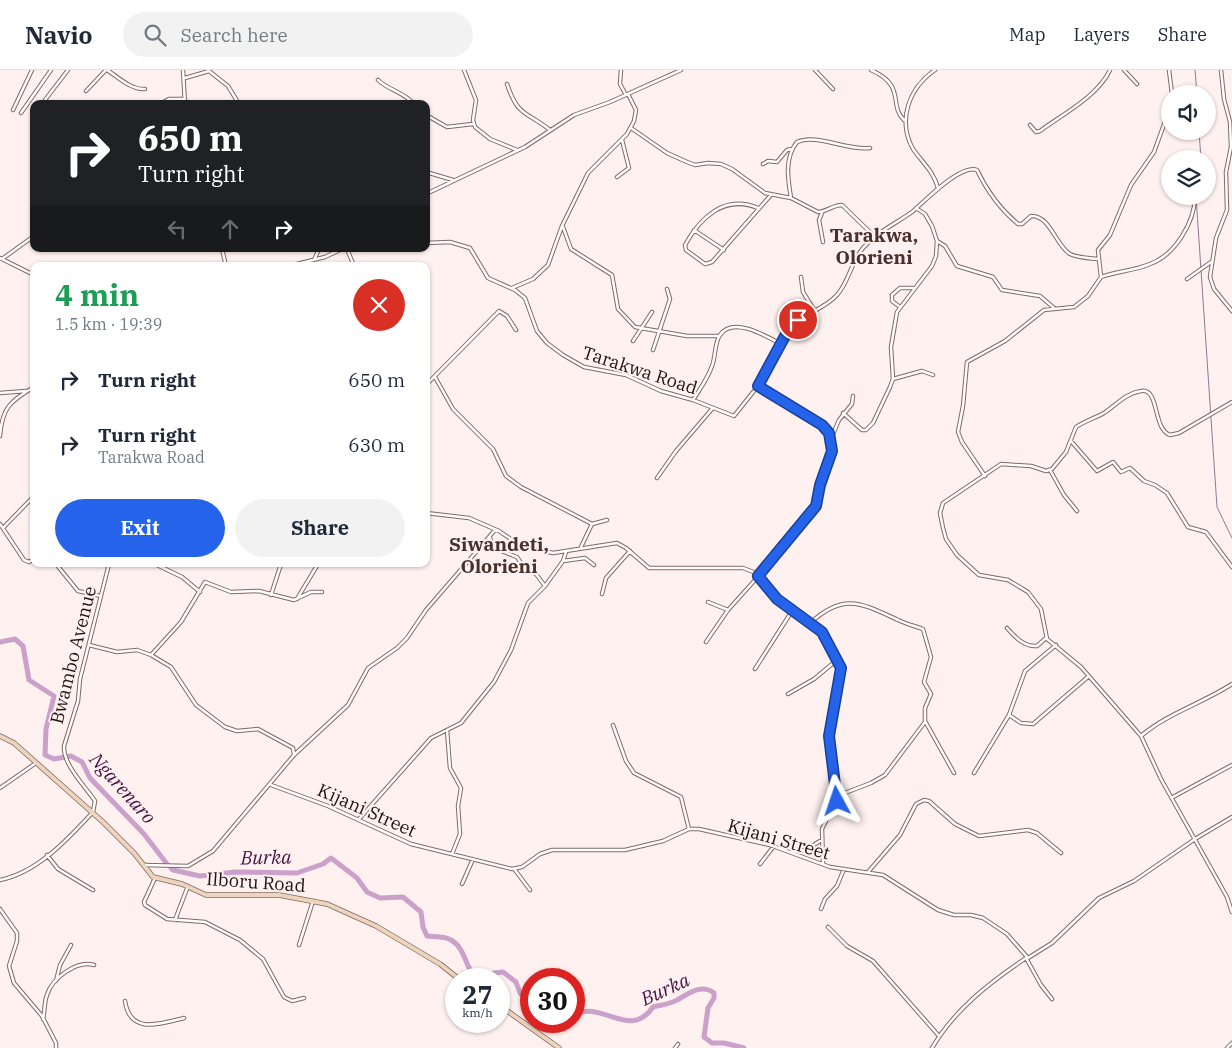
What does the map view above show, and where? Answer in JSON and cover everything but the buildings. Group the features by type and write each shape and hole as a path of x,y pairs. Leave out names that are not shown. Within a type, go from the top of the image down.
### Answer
{"street":[{"path":"13,110 32,70"},
{"path":"21,112 51,70"},
{"path":"45,100 68,70"},
{"path":"86,90 106,70 128,84 144,89"},
{"path":"167,100 185,99 183,70"},
{"path":"464,70 476,100 473,124"},
{"path":"512,288 533,279 548,265 562,226 590,169 622,140 631,128 636,110 620,84 621,70"},
{"path":"430,192 518,150 574,115 627,95 681,70"},
{"path":"815,70 833,89"},
{"path":"871,70 891,85 896,93 900,114 912,146 932,173 938,188"},
{"path":"904,121 907,108 916,90 935,70"},
{"path":"1030,124 1036,132 1040,131 1083,100 1105,78 1110,70"},
{"path":"1124,70 1137,84"},
{"path":"1169,70 1171,85"},
{"path":"1221,70 1224,98 1231,128 1231,147 1227,164 1227,210 1216,238 1211,262 1210,282 1217,294 1232,311"},
{"path":"185,78 209,71 228,86 237,100"},
{"path":"378,80 384,85 402,92 410,100"},
{"path":"507,84 512,98 521,111 550,130"},
{"path":"430,117 447,127 473,124 490,140 518,150"},
{"path":"631,128 667,154 696,165 708,163 722,164 732,169 759,190 772,195 791,198 815,211 823,212"},
{"path":"985,476 962,442 958,432 963,406 967,362 1005,341 1040,313 1054,308 1078,306 1092,291 1101,277 1098,250 1110,235 1125,196 1154,152 1161,133"},
{"path":"617,177 629,168 622,140"},
{"path":"791,198 788,164 792,149 799,141 810,140 843,147 870,148"},
{"path":"763,164 768,161 777,162 787,150 792,149"},
{"path":"1227,164 1232,162"},
{"name":"Tarakwa Road","path":"430,243 450,242 467,247 472,251 488,278 512,288 525,298 542,337 563,355 584,367 626,375 661,391 694,400 712,409 736,415 758,386 790,327 838,294 858,255 874,236 916,208 938,188 960,174 976,169 983,183 1000,207 1018,224 1022,224 1031,216 1036,216 1045,223 1067,252 1098,259"},
{"path":"430,173 454,180"},
{"path":"758,208 745,205 718,209 706,216 694,230 684,248 705,264 712,262 758,208 772,195"},
{"path":"823,242 819,218 823,212 834,205 842,205 874,236"},
{"path":"1101,277 1150,264 1161,257 1187,229 1192,205"},
{"path":"843,413 862,430 868,429 886,400 893,379 891,347 896,314 913,288 932,266 936,256 936,241 930,220 916,208"},
{"path":"562,226 571,249 612,275 618,309 630,322 641,329 661,330 687,336 720,336 734,328 745,328 781,344"},
{"path":"694,230 724,250"},
{"path":"30,239 1,259 30,273"},
{"path":"936,241 946,246 957,266 993,277 1002,290 1040,296 1054,308"},
{"path":"314,260 318,252"},
{"path":"306,262 334,252"},
{"path":"1186,279 1211,262"},
{"path":"801,277 804,292 814,310"},
{"path":"900,307 892,301 892,295 900,288 913,288"},
{"path":"653,350 670,299 667,289"},
{"path":"430,381 499,311 507,316 516,330"},
{"path":"633,341 652,312"},
{"path":"694,400 713,364 720,336"},
{"path":"893,379 922,371 933,375"},
{"path":"435,377 453,409 493,449 506,476 521,487 592,524 607,520"},
{"path":"758,386 822,425 831,439"},
{"path":"0,436 4,412 30,389"},
{"path":"0,393 27,391"},
{"path":"1050,470 1062,458 1076,426 1099,416 1124,398 1139,391 1146,391 1151,395 1161,429 1170,435 1179,433 1232,402"},
{"path":"706,642 728,610 814,509 820,485 830,459 831,439 843,413 852,404 853,396"},
{"path":"657,478 676,451 712,409"},
{"path":"1071,441 1097,471 1112,462 1121,472 1130,468 1144,481 1158,486 1170,497 1188,527 1206,532 1232,567"},
{"path":"1050,470 1004,464 985,476 941,506 940,513 946,539 957,555 979,575 1008,580 1028,592 1041,608 1046,638 1056,645 1088,676 1141,736 1162,779 1227,897 1232,912"},
{"path":"1050,470 1064,496 1077,511"},
{"path":"3,528 30,500"},
{"path":"430,513 469,518 496,530 521,546 553,554 616,543 630,551 649,568 748,568 758,576 777,599 827,638 841,672 829,740 838,796 822,826 823,864"},
{"path":"0,524 24,560 30,561"},
{"path":"581,548 592,524"},
{"path":"143,865 184,867 200,861 213,851 294,756 348,705 368,668 397,648 407,638 426,610 496,530"},
{"path":"490,538 494,548 517,558 525,569 536,574 545,586"},
{"path":"602,594 606,578 630,551"},
{"path":"359,820 432,738 466,717 494,682 508,658 528,603 545,586 563,561 566,552"},
{"path":"563,561 585,558 594,565"},
{"path":"59,567 78,590 100,596"},
{"name":"Bwambo Avenue","path":"93,812 95,801 67,760 64,752 65,738 78,700 80,679 108,567"},
{"path":"161,567 182,577 200,592"},
{"path":"271,595 280,567"},
{"path":"296,599 316,567"},
{"path":"151,655 181,622 205,582 231,592 249,590 296,599 311,592 322,592"},
{"path":"708,602 728,610"},
{"path":"810,623 828,609 848,602 865,605 923,629 931,657 924,682 931,694 925,708 925,721 954,773"},
{"path":"755,670 792,612"},
{"path":"1007,628 1018,639 1028,645 1037,646 1046,638"},
{"path":"89,645 117,652 138,650 151,655 170,668 196,705 225,728 237,731 258,729 293,748 294,756"},
{"path":"974,773 1009,715 1025,671 1056,645"},
{"path":"788,694 814,679 837,660"},
{"path":"1009,715 1021,723 1032,724 1088,676"},
{"path":"1141,736 1166,718 1199,704 1232,684"},
{"path":"838,796 871,783 885,775 925,721"},
{"path":"530,890 515,870 552,850 625,850 663,841 689,829 682,797 634,773 626,761 613,725"},
{"path":"447,730 450,768 461,788 458,806 460,834 452,854"},
{"path":"0,736 14,742 93,812 131,850 155,878 143,903 167,919 205,922 240,940 263,959 284,997 292,1001 304,998"},
{"path":"0,788 36,763"},
{"path":"1173,797 1232,765"},
{"name":"Kijani Street","path":"271,785 316,801 405,842 515,870"},
{"path":"868,872 900,835 916,804 924,800 931,802 956,824 979,836 988,837 1028,830 1037,833 1061,853"},
{"path":"0,880 25,871 47,855 93,812"},
{"path":"932,1048 953,1017 987,985 1026,958 1052,943 1100,898 1134,881 1195,839 1232,817"},
{"name":"Kijani Street","path":"689,829 699,829 774,846 823,864 887,877 943,912 983,918 1007,934 1026,958 1041,985 1052,999"},
{"path":"790,852 806,850 821,841"},
{"path":"760,864 774,846"},
{"path":"47,855 58,869 93,890"},
{"path":"462,884 473,859"},
{"path":"821,908 826,898 836,888 844,869"},
{"name":"Ilboru Road","path":"155,878 188,886 201,894 212,896 264,895 314,900 340,908 370,923 445,968"},
{"path":"175,920 188,886"},
{"path":"299,945 314,900"},
{"path":"0,909 17,933 17,941 10,966 14,983 43,1020 56,1043 56,1048"},
{"path":"828,927 847,946 873,962 939,1036"},
{"path":"56,980 60,964 71,945"},
{"path":"43,1020 46,995 52,984 75,966 86,963 94,965"},
{"path":"125,1001 130,1014 142,1024 154,1026 184,1018"},
{"path":"510,1013 559,1048"},
{"path":"1227,1048 1232,1043"},
{"path":"675,1048 678,1044"}],"waterway":[{"path":"1195,70 1196,85"},
{"path":"1200,140 1200,150"},
{"path":"1197,205 1217,507 1232,538"},
{"name":"Ngarenaro","path":"0,642 15,639 23,646 29,680 54,696 46,729 45,755 54,759 71,756 82,762 90,778 144,834 167,864"},
{"name":"Burka","path":"171,868 200,876 235,872 297,873 323,864 331,858 357,878 367,892 380,898 403,897 421,912 423,927 427,936 451,940 460,949 470,968"},
{"name":"Burka","path":"510,977 516,982 520,993"},
{"name":"Burka","path":"585,1011 625,1020 635,1020 644,1016 653,1007 672,1002 695,990 709,990 714,993 714,998 708,1008 704,1037 712,1043 724,1043 744,1048"}],"district":[{"name":"Tarakwa, Olorieni","path":"874,246"},
{"name":"Siwandeti, Olorieni","path":"499,555"}],"route":[{"path":"798,320 790,327 758,386 822,425 829,433 832,451 813,511 797,527 758,576 777,599 792,612 822,632 827,638 841,668 829,732 829,744 838,796 837,801"}]}
